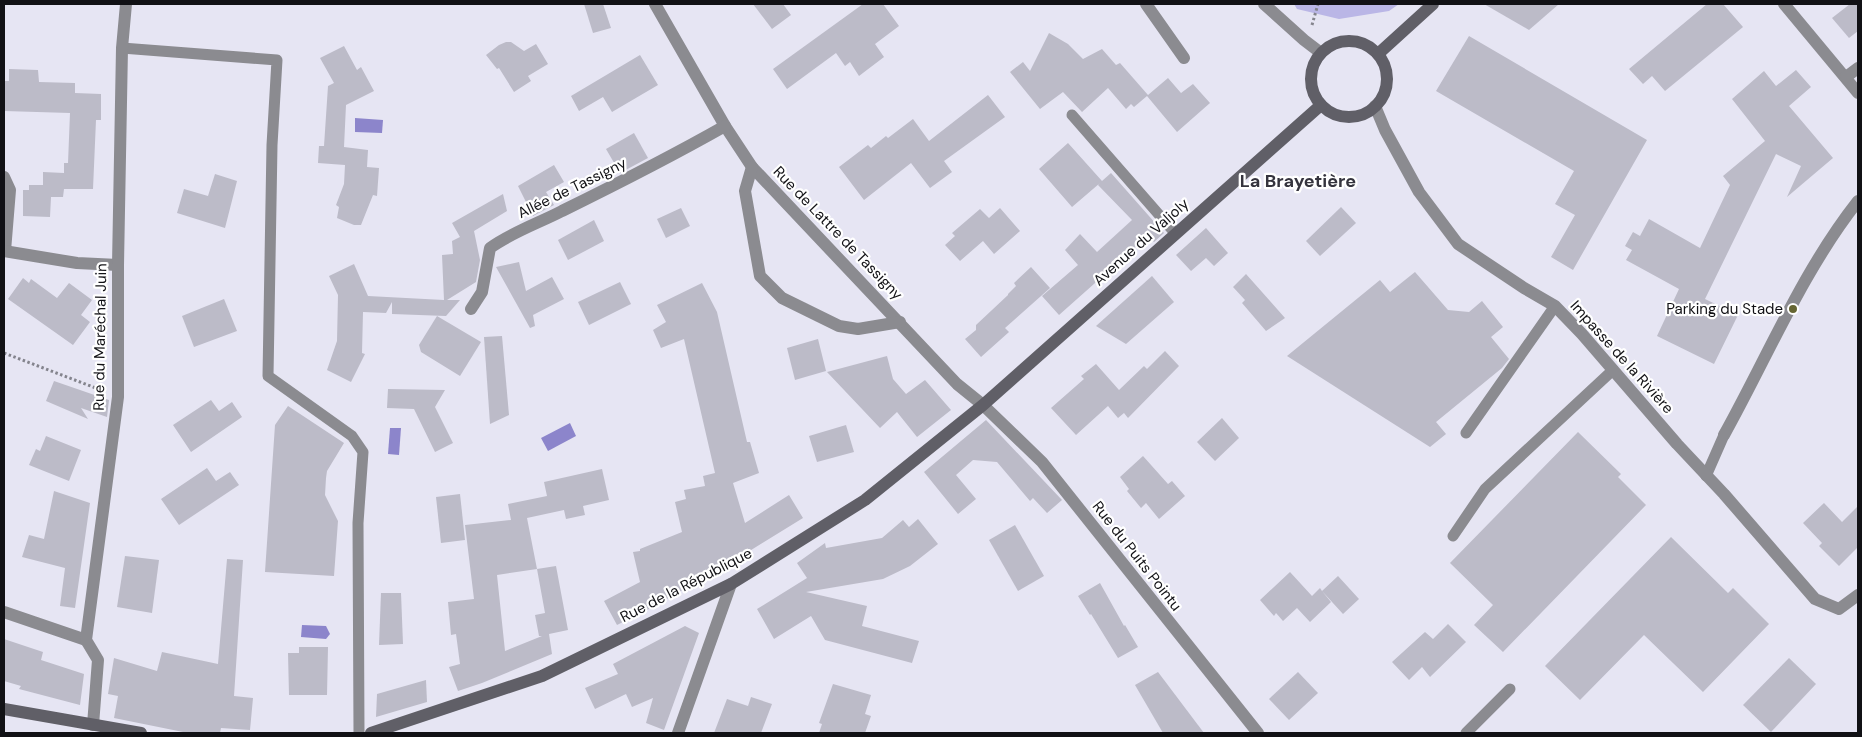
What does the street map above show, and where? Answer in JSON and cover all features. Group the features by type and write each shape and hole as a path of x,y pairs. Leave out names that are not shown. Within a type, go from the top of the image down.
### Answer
{"main road":[{"path":"1378,54 1433,4"},
{"path":"1344,42 1357,42 1370,47 1378,54 1384,66 1386,88 1382,98 1375,106 1365,113 1354,117 1330,112 1321,105 1315,95 1311,79 1315,62 1321,53 1332,45 1344,42"},
{"name":"Avenue du Valjoly","path":"983,405 1321,105"},
{"name":"Rue de la République","path":"371,733 542,676 732,584 865,500 983,405"},
{"path":"4,709 141,733"}],"street":[{"name":"Rue du Maréchal Juin","path":"86,640 118,396 118,265 122,48 126,4"},
{"name":"Rue de Lattre de Tassigny","path":"655,4 725,126 752,167 957,384 983,405"},
{"path":"1146,4 1184,58"},
{"path":"1264,4 1321,53"},
{"path":"1784,4 1858,93"},
{"path":"1846,78 1858,68"},
{"name":"Impasse de la Rivière","path":"1375,106 1419,192 1458,244 1524,288 1555,306 1724,494 1815,599 1839,609 1858,595"},
{"name":"Allée de Tassigny","path":"471,309 482,292 490,248 495,244 682,151 725,126"},
{"name":"Rue de Lattre de Tassigny","path":"752,167 745,191 760,276 782,298 839,326 858,329 900,322"},
{"path":"4,177 10,190 4,251 77,263 118,265"},
{"path":"1724,435 1809,274 1840,224 1858,200"},
{"name":"Rue du Puits Pointu","path":"983,405 1042,462 1258,733"},
{"path":"678,733 732,584"},
{"path":"4,612 86,640 98,660 93,725"}],"lane":[{"path":"122,48 277,60 272,145 268,376 352,436 363,452 358,523 359,733"},
{"path":"1072,115 1175,233"},
{"path":"1466,433 1555,306"},
{"path":"1453,536 1485,489 1613,370"},
{"path":"1706,476 1724,435"},
{"path":"1466,733 1510,689"}],"path":[{"path":"4,353 118,396"}],"shaded area":[{"path":"1294,4 1399,4 1389,11 1339,19 1297,9"},
{"path":"355,118 383,120 382,133 355,132"},
{"path":"570,423 576,436 548,451 541,438"},
{"path":"390,428 401,428 399,455 388,454"},
{"path":"302,625 326,626 330,634 326,639 301,637"}],"building":[{"path":"584,4 603,4 611,28 593,33"},
{"path":"753,4 783,4 791,15 772,29"},
{"path":"863,4 883,4 899,26 875,44 884,57 859,76 850,62 845,66 836,53 787,89 773,69"},
{"path":"1484,4 1559,4 1529,30"},
{"path":"1707,4 1723,4 1743,27 1665,91 1652,76 1643,84 1629,69"},
{"path":"1850,4 1858,4 1858,31 1849,38 1832,18"},
{"path":"1049,33 1068,44 1083,59 1102,49 1116,65 1120,63 1148,95 1168,78 1181,93 1193,84 1210,103 1177,132 1147,96 1134,107 1131,104 1126,109 1108,88 1082,112 1063,92 1040,109 1010,72 1023,62 1030,71"},
{"path":"1469,36 1647,140 1573,270 1551,257 1575,215 1555,204 1574,171 1436,91"},
{"path":"506,42 511,42 524,51 536,44 548,64 528,76 531,81 514,92 499,68 497,69 486,55"},
{"path":"344,46 357,70 361,67 374,91 346,105 344,147 368,150 367,167 379,168 377,196 373,195 361,225 354,225 337,218 339,207 336,205 344,184 345,165 318,163 319,146 324,146 328,86 334,83 320,58"},
{"path":"640,55 658,85 612,112 603,97 579,111 571,96"},
{"path":"9,69 38,70 39,82 75,83 75,93 101,94 101,120 96,120 93,189 64,189 63,197 51,197 50,217 23,216 23,190 29,190 29,185 43,185 43,172 64,173 64,163 68,163 70,113 4,111 4,81 9,81"},
{"path":"1796,70 1811,87 1789,106 1833,158 1787,197 1801,166 1776,154 1705,299 1738,315 1714,364 1657,336 1679,289 1626,260 1632,250 1625,246 1633,232 1640,236 1649,219 1700,248 1730,185 1723,176 1765,141 1732,99 1764,71 1776,86"},
{"path":"988,95 1005,117 944,161 952,172 930,188 911,163 864,200 839,167 868,145 871,148 913,119 929,141"},
{"path":"634,133 648,158 620,173 606,149"},
{"path":"1068,143 1102,181 1111,173 1164,233 1154,242 1148,236 1059,315 1042,296 1078,265 1065,250 1080,234 1097,252 1132,220 1098,185 1100,183 1072,207 1039,169"},
{"path":"554,165 564,182 546,192 554,205 533,216 518,186"},
{"path":"215,174 237,181 225,228 177,213 184,189 208,196"},
{"path":"503,194 507,211 474,231 480,260 476,282 447,300 460,300 446,316 392,314 392,302 386,313 363,312 362,353 365,354 351,382 327,370 337,341 338,295 329,276 354,264 368,296 444,300 442,255 453,254 452,241 460,237 452,223"},
{"path":"1341,207 1356,223 1320,256 1306,241"},
{"path":"681,208 690,226 666,238 657,219"},
{"path":"1000,208 1020,231 994,254 983,241 960,261 945,245 955,236 952,233 980,209 989,218"},
{"path":"594,220 604,241 568,260 558,240"},
{"path":"1206,228 1228,253 1214,266 1206,258 1191,271 1176,255"},
{"path":"519,262 526,291 552,277 564,299 533,315 535,326 530,328 496,267"},
{"path":"1031,267 1050,288 1005,328 1009,332 981,357 965,339 976,330 976,325 1008,295 1016,286 1014,283"},
{"path":"1415,272 1448,310 1469,312 1482,301 1503,327 1491,337 1509,359 1502,368 1436,422 1446,434 1430,447 1287,356 1380,280 1390,292"},
{"path":"1246,274 1285,318 1266,331 1242,303 1245,300 1233,287"},
{"path":"1152,276 1174,302 1126,344 1096,326"},
{"path":"23,278 29,283 31,279 57,298 69,283 92,300 81,315 90,322 73,345 8,299"},
{"path":"620,282 631,304 589,325 578,302"},
{"path":"702,283 717,312 747,442 750,442 759,473 733,483 745,523 789,495 803,518 735,560 653,607 617,625 604,601 640,582 633,552 640,551 640,549 682,532 675,502 686,499 684,490 705,486 703,476 715,473 684,339 661,348 653,330 666,322 657,305"},
{"path":"224,299 237,331 194,347 182,316"},
{"path":"437,316 481,342 460,376 421,352 419,345"},
{"path":"502,336 509,415 490,424 484,337"},
{"path":"818,339 826,371 795,380 787,348"},
{"path":"1165,351 1179,366 1128,418 1124,413 1118,418 1108,406 1076,435 1051,408 1084,379 1081,376 1096,364 1119,390 1144,366 1147,369"},
{"path":"887,356 893,379 906,394 925,380 951,410 917,437 897,412 880,428 827,372"},
{"path":"54,381 109,400 107,417 81,408 88,419 46,401"},
{"path":"388,389 445,390 435,407 453,443 435,452 414,409 387,408"},
{"path":"211,400 219,411 232,402 242,417 191,452 173,425"},
{"path":"288,406 344,443 327,471 326,478 325,495 338,521 334,576 265,572 275,425"},
{"path":"1222,418 1239,438 1215,461 1197,442"},
{"path":"986,420 1062,500 1047,513 1033,498 1030,501 997,462 973,460 956,475 976,499 958,514 924,472"},
{"path":"846,425 854,452 817,462 809,436"},
{"path":"1578,432 1621,474 1618,477 1646,505 1503,652 1474,625 1493,605 1450,563"},
{"path":"46,436 81,450 69,481 29,465 36,449 40,451"},
{"path":"1143,456 1168,484 1172,481 1185,496 1159,519 1146,503 1141,508 1127,491 1129,489 1120,477"},
{"path":"207,468 216,481 230,472 239,485 179,525 161,499"},
{"path":"602,469 609,500 583,506 585,515 566,519 564,510 527,518 537,569 556,566 568,630 549,634 552,654 458,691 449,667 460,664 456,634 451,635 448,602 474,599 465,525 511,520 508,504 547,496 544,482","holes":["537,569 545,613 535,615 539,636 542,636 505,651 497,575"]},
{"path":"54,491 90,503 75,608 60,606 65,568 22,557 29,535 44,539"},
{"path":"460,494 465,540 441,543 436,497"},
{"path":"1824,503 1842,522 1858,506 1858,547 1839,566 1819,546 1822,543 1803,523"},
{"path":"918,519 938,544 910,566 883,579 806,592 867,606 862,626 919,641 912,663 825,640 811,616 774,639 757,609 807,578 797,563 825,543 826,548 882,538 903,520 909,527"},
{"path":"1015,525 1044,576 1018,591 989,540"},
{"path":"1671,537 1728,593 1733,588 1769,624 1703,692 1644,635 1580,700 1545,666"},
{"path":"125,556 159,560 152,613 117,607"},
{"path":"227,559 243,560 234,696 253,698 250,730 221,728 220,733 188,733 114,718 118,696 108,694 114,658 157,671 162,652 218,664"},
{"path":"1290,572 1312,596 1320,588 1331,602 1310,622 1297,608 1283,621 1276,613 1274,616 1260,600"},
{"path":"1338,576 1359,599 1343,614 1322,591"},
{"path":"1100,583 1138,647 1118,658 1078,596"},
{"path":"381,593 401,593 403,644 379,645"},
{"path":"1448,624 1466,642 1430,677 1422,667 1409,680 1392,662 1425,632 1433,639"},
{"path":"685,626 699,633 664,730 646,723 653,698 632,707 626,694 595,709 585,688 618,674 613,664"},
{"path":"4,639 43,652 41,660 84,674 80,705 19,689 21,686 4,681"},
{"path":"299,647 328,647 327,695 289,695 288,653 299,653"},
{"path":"1789,658 1816,684 1771,732 1743,705"},
{"path":"1158,672 1204,733 1163,733 1135,685"},
{"path":"1298,672 1318,693 1289,720 1269,699"},
{"path":"426,680 427,702 376,717 377,694"},
{"path":"833,684 871,695 865,714 871,716 865,733 819,733 822,724 819,723"},
{"path":"751,697 772,704 761,733 714,733 727,699 748,706"}],"place":[{"name":"Parking du Stade","path":"1793,309"}],"district":[{"name":"La Brayetière","path":"1298,181"}]}
